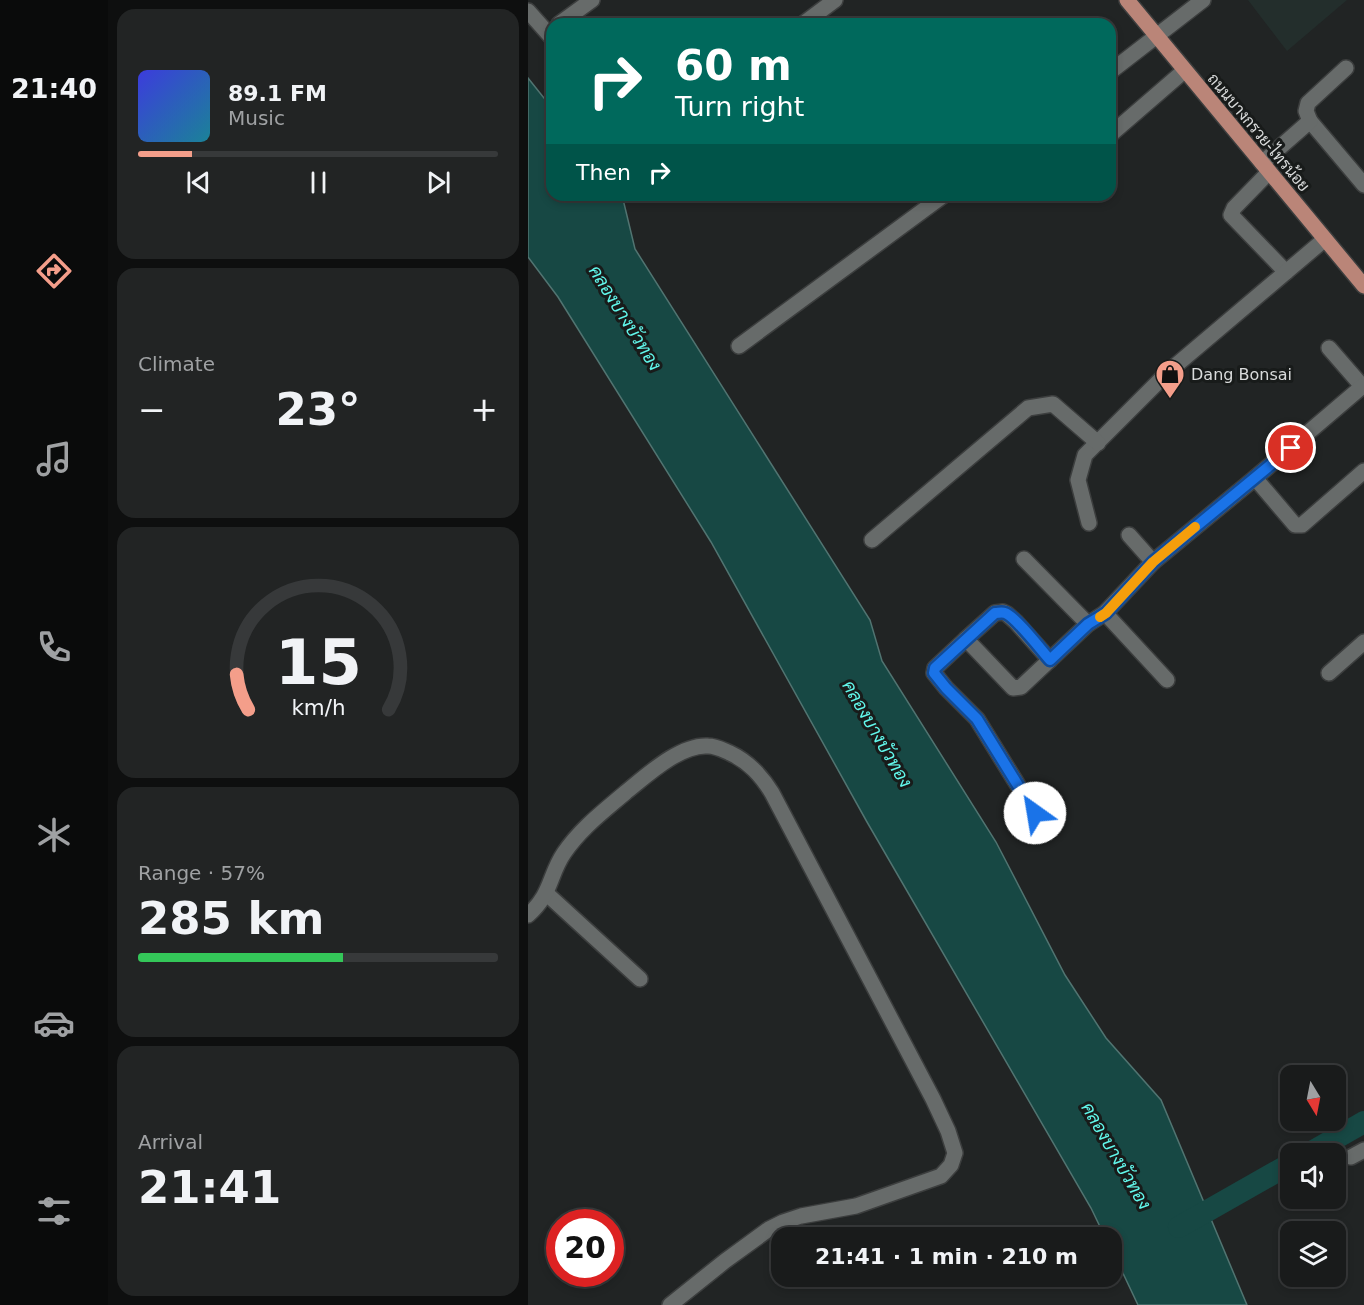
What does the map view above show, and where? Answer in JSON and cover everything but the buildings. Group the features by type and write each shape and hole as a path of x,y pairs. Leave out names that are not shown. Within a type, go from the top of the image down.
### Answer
{"main road":[{"name":"ถนนบางกรวย-ไทรน้อย","path":"1127,0 1325,239 1361,276"}],"street":[{"path":"569,18 592,0"},
{"path":"811,18 835,0"},
{"path":"1116,68 1203,0"},
{"path":"528,10 546,25"},
{"path":"1346,68 1308,103 1306,111 1310,121 1364,185"},
{"path":"1116,130 1184,71"},
{"path":"1286,272 1231,216 1234,208 1266,168 1310,121"},
{"path":"739,346 936,201"},
{"path":"1089,523 1078,480 1085,456 1168,372 1325,239"},
{"path":"966,639 1013,688 1021,687 1088,624 1106,613 1153,562 1363,386 1329,348"},
{"path":"872,540 1028,408 1053,404 1098,443"},
{"path":"1255,478 1298,526 1364,471"},
{"path":"1129,535 1153,562"},
{"path":"1024,559 1088,624"},
{"path":"1035,813 977,719 934,673 935,668 995,613 1003,612 1017,622 1050,660"},
{"path":"1106,613 1167,680"},
{"path":"1329,673 1364,642"},
{"path":"528,915 547,894 563,854 588,824 659,765 687,750 706,746 719,748 739,757 762,777 772,792 948,1131 955,1153 951,1165 941,1176 856,1206 801,1216 769,1229 670,1305"},
{"path":"547,894 640,979"}],"shaded area":[{"path":"1248,0 1347,0 1287,51"}],"water":[{"name":"คลองบางบัวทอง","path":"528,78 546,100 546,201 623,201 635,249 870,620 882,661 996,842 1065,975 1106,1038 1161,1100 1247,1305 1138,1305 1122,1271 1122,1227 1100,1227 867,822 711,542 558,297 528,257"}],"waterway":[{"path":"1327,1143 1364,1122"},
{"path":"1179,1227 1280,1170"}],"slow traffic":[{"path":"1100,617 1153,562 1195,527"}],"place":[{"name":"Dang Bonsai","path":"1170,400"}],"route":[{"path":"1035,813 977,719 946,688 934,673 935,668 995,613 1003,612 1017,622 1050,660 1088,624 1106,613 1153,562 1291,448"}]}
